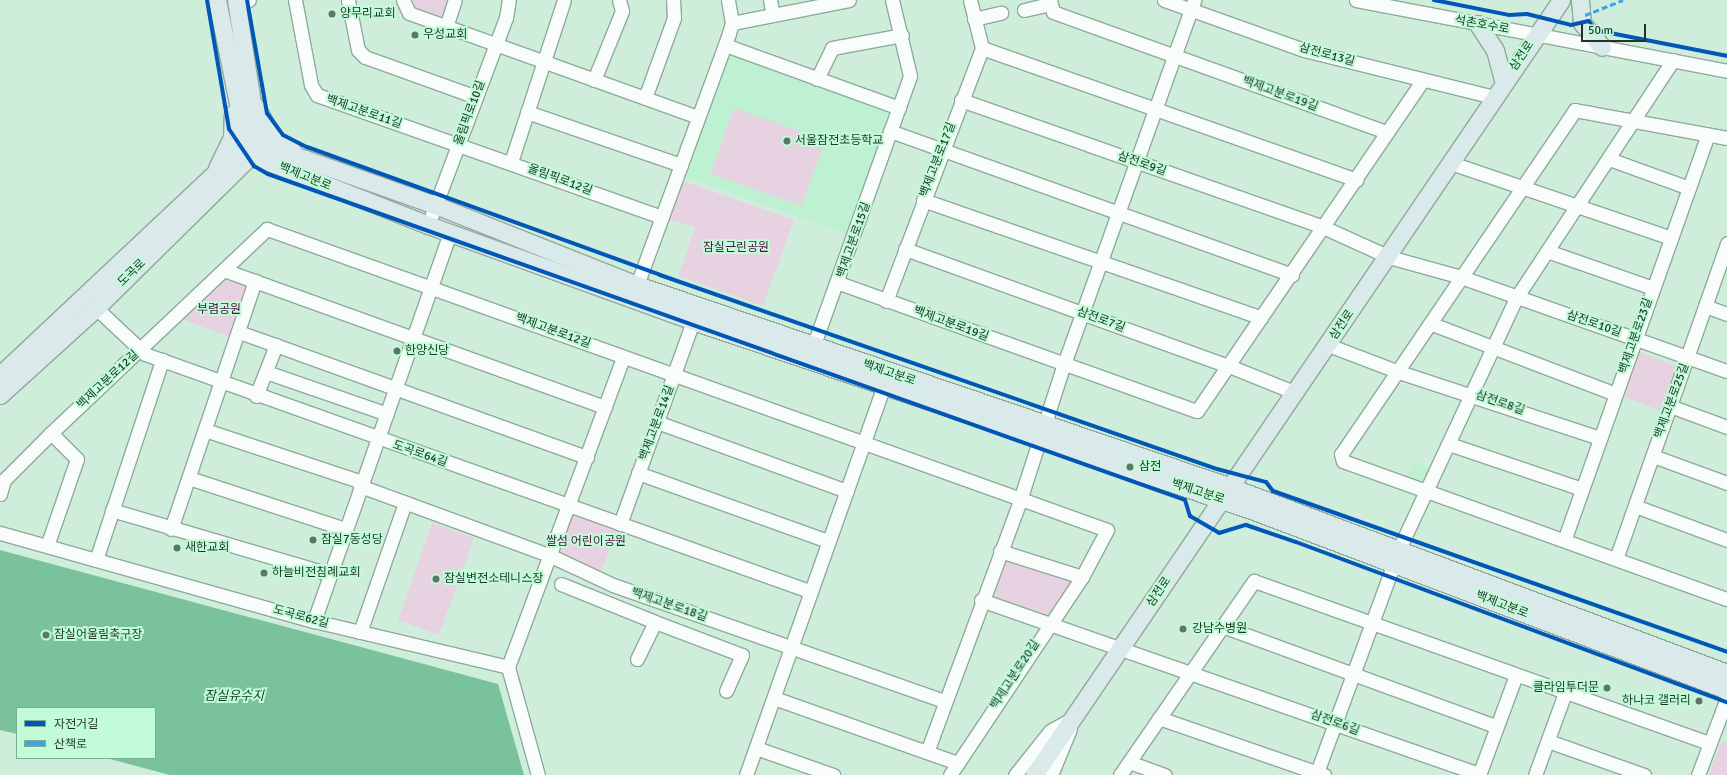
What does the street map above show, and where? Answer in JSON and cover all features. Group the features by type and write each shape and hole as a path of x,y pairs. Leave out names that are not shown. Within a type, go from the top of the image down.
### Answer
{"main road":[{"path":"217,0 233,84 254,148"},
{"name":"삼전로","path":"1034,775 1121,649 1224,492 1296,393 1389,257 1494,97 1561,0"},
{"path":"1580,0 1582,23 1602,47"},
{"path":"240,1 254,103 254,148"},
{"path":"1478,24 1495,50 1504,83"},
{"path":"216,170 232,137 233,84"},
{"path":"254,103 274,139 305,159"},
{"name":"백제고분로","path":"254,148 305,159 438,206 637,285 814,347 886,380"},
{"name":"백제고분로","path":"254,148 428,225 693,321 886,380 1042,433 1224,492 1396,556 1727,673"},
{"name":"도곡로","path":"0,375 216,170 254,148"},
{"name":"도곡로","path":"0,395 96,308 254,148"},
{"name":"백제고분로","path":"1396,556 1727,690"}],"street":[{"name":"백제고분로11길","path":"295,0 311,85 317,95 458,145"},
{"path":"348,0 358,50 365,57 476,97"},
{"path":"403,0 409,13 698,117"},
{"path":"446,26 455,0"},
{"name":"올림픽로10길","path":"428,225 438,206 509,0"},
{"path":"510,162 545,62 564,0"},
{"path":"594,80 622,11 620,0"},
{"path":"645,98 674,18 673,0"},
{"path":"637,285 732,23 728,0"},
{"path":"770,0 772,15"},
{"path":"732,23 772,15 810,4 849,0"},
{"name":"백제고분로15길","path":"814,347 839,283 910,76 902,35 892,0"},
{"path":"970,0 982,48 1356,180"},
{"name":"삼전로13길","path":"1164,0 1192,4 1304,50 1494,97"},
{"name":"석촌호수로","path":"1356,0 1727,71"},
{"name":"백제고분로19길","path":"1024,10 1050,2 1053,12 1387,132"},
{"path":"927,752 981,600 1020,500 1064,364 1192,4"},
{"path":"974,19 1001,13"},
{"path":"817,79 832,48 902,35"},
{"path":"725,44 899,108"},
{"name":"백제고분로17길","path":"886,301 923,200 982,48"},
{"path":"1159,718 1319,774 1334,723 1396,556 1449,444 1490,347 1516,298 1673,60"},
{"path":"1229,366 1423,80"},
{"name":"삼전로9길","path":"961,100 1323,227 1389,257"},
{"path":"1727,138 1575,110 1521,185 1432,324 1341,454 1343,461 1565,538 1616,559 1727,599"},
{"path":"527,112 681,165"},
{"path":"890,131 1292,275"},
{"name":"백제고분로23길","path":"1565,538 1615,394 1637,339 1653,288 1708,135"},
{"name":"올림픽로12길","path":"458,145 510,162 662,217"},
{"path":"1609,159 1689,188"},
{"path":"1451,163 1577,204 1671,238"},
{"path":"923,200 1261,318"},
{"name":"백제고분로12길","path":"0,494 4,480 267,229 674,375"},
{"path":"314,621 450,233"},
{"name":"삼전로7길","path":"905,249 1229,366 1296,393"},
{"path":"1547,251 1653,288"},
{"name":"백제고분로25길","path":"1616,559 1705,306 1726,252"},
{"name":"삼전로10길","path":"1389,257 1461,277 1516,298 1727,371"},
{"path":"224,270 414,337 605,407"},
{"path":"171,529 239,332 255,281"},
{"name":"백제고분로19길","path":"839,283 1197,411 1229,366"},
{"path":"1705,306 1727,314"},
{"name":"도곡로64길","path":"96,308 139,350 162,360 222,381 256,396 620,524"},
{"name":"백제고분로14길","path":"620,524 693,321"},
{"path":"1432,324 1615,394"},
{"path":"239,332 587,457"},
{"path":"256,396 276,345"},
{"name":"삼전로8길","path":"1328,345 1399,372 1471,393 1600,438"},
{"path":"538,775 508,667 552,556 623,357"},
{"path":"96,560 162,360"},
{"path":"266,372 386,414"},
{"path":"674,375 1020,500"},
{"path":"746,775 774,698 809,591 864,444 886,380"},
{"path":"1670,406 1727,427"},
{"path":"657,422 846,491"},
{"path":"205,430 361,484 405,503 552,556"},
{"path":"47,546 77,459 51,434"},
{"path":"1449,444 1582,489"},
{"path":"1653,456 1727,483"},
{"path":"638,473 828,541"},
{"path":"189,478 345,529"},
{"name":"백제고분로20길","path":"950,775 1049,622 1082,577 1107,530 1020,500"},
{"path":"360,632 405,503"},
{"path":"1635,506 1727,540"},
{"path":"112,510 171,529 330,574"},
{"path":"620,524 809,591"},
{"name":"도곡로62길","path":"0,533 314,621 508,667"},
{"path":"1000,551 1082,577"},
{"name":"백제고분로18길","path":"552,556 613,585 945,701"},
{"path":"1120,775 1254,581 1371,621 1565,693 1710,743"},
{"path":"561,584 742,655 726,692"},
{"path":"981,600 1049,622 1121,649"},
{"path":"637,659 655,622"},
{"path":"1222,626 1353,672 1496,726"},
{"name":"삼전로6길","path":"1121,649 1192,672 1479,775"},
{"path":"1479,775 1516,675"},
{"path":"1536,775 1565,693"},
{"path":"774,698 958,763"},
{"path":"1698,775 1727,698"},
{"path":"1015,775 1050,730 1073,718"},
{"path":"1051,775 1073,718"},
{"path":"1548,741 1644,775"},
{"path":"756,748 833,775"},
{"path":"1129,762 1165,775"}],"shaded area":[{"name":"서울잠전초등학교","path":"727,49 886,106 888,116 846,234 682,175"},
{"path":"1413,462 1430,468 1426,478 1419,481 1407,476"}],"green space":[{"path":"407,0 453,0 445,22 413,9"},
{"path":"734,108 825,140 802,206 711,174"},
{"name":"잠실근린공원","path":"680,180 794,220 763,306 678,276 695,228 666,218"},
{"name":"부렴공원","path":"224,277 251,287 231,337 181,319"},
{"path":"1637,351 1683,369 1666,413 1620,395"},
{"name":"쌀섬 어린이공원","path":"571,513 617,531 601,571 555,553"},
{"name":"잠실변전소테니스장","path":"432,523 474,538 439,635 398,620"},
{"path":"1000,551 1082,577 1049,622 981,600"},
{"path":"1722,741 1727,743 1727,775 1709,775"}],"water":[{"name":"잠실유수지","path":"0,550 498,684 524,775 170,775 110,759 156,759 156,707 16,707 16,734 0,730"}],"marked path":[{"path":"1585,15 1623,0"}],"cycle path":[{"path":"207,0 229,129 254,166 268,174 1185,500 1190,516 1219,533 1246,525 1296,542 1727,702"},
{"path":"247,0 267,113 283,135 307,147 660,275 1217,469 1266,482 1273,491 1727,652"},
{"path":"1434,0 1509,15 1527,14 1571,25 1589,21 1595,30 1727,56"}],"place":[{"name":"양무리교회","path":"332,14"},
{"name":"우성교회","path":"415,35"},
{"name":"서울잠전초등학교","path":"787,141"},
{"name":"한양신당","path":"397,351"},
{"name":"삼전","path":"1130,467"},
{"name":"잠실7동성당","path":"313,540"},
{"name":"새한교회","path":"177,548"},
{"name":"하늘비전침례교회","path":"264,573"},
{"name":"잠실변전소테니스장","path":"436,579"},
{"name":"강남수병원","path":"1183,629"},
{"name":"잠실어울림축구장","path":"46,635"},
{"name":"클라임투더문","path":"1607,688"},
{"name":"하나코 갤러리","path":"1699,701"}]}
